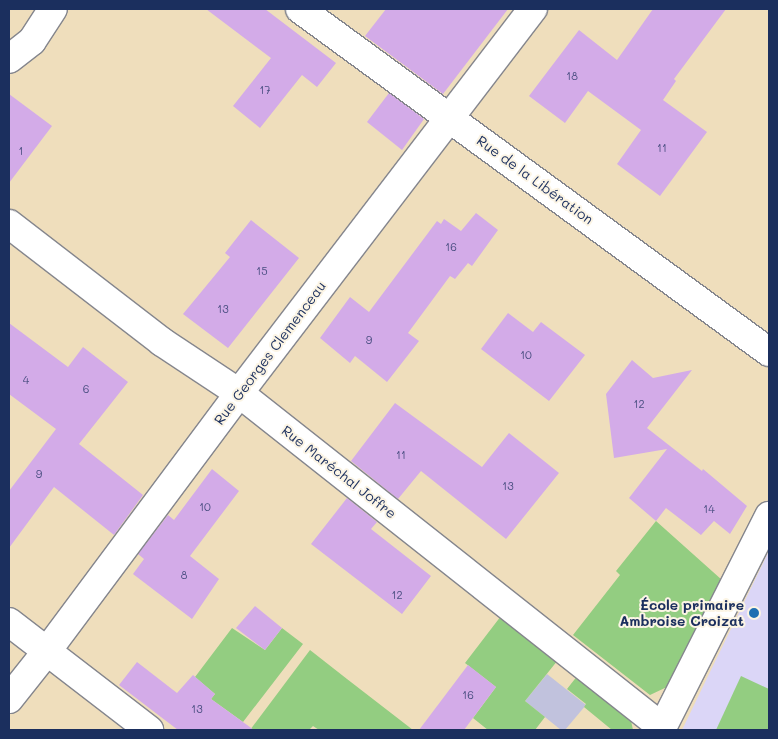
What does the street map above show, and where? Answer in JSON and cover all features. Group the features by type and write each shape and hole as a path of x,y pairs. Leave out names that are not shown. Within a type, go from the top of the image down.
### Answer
{"street":[{"path":"9,59 32,41 53,9"},
{"name":"Rue de la Libération","path":"300,9 769,352"},
{"name":"Rue Georges Clemenceau","path":"9,699 47,651 239,393 533,9"},
{"name":"Rue Maréchal Joffre","path":"9,224 162,342 239,393 662,729"},
{"path":"662,729 769,516"},
{"path":"9,622 149,730"}],"shaded area":[{"name":"École primaire Ambroise Croizat","path":"769,551 769,730 682,730 709,674"},
{"path":"547,674 586,705 565,730 561,730 525,701"}],"green space":[{"path":"656,521 722,580 669,686 650,695 573,635 620,575 616,571"},
{"path":"501,616 558,660 525,701 545,717 535,730 488,730 473,718 496,687 465,663"},
{"path":"232,628 265,650 282,628 303,644 243,722 211,699 215,694 195,677"},
{"path":"310,650 413,730 319,730 313,726 309,730 250,730"},
{"path":"578,675 630,716 633,730 612,730 584,707 586,704 567,689"},
{"path":"741,676 769,689 769,730 716,730"}],"building":[{"path":"206,9 265,9 336,63 317,87 302,75 260,128 233,106 271,58"},
{"path":"386,9 508,9 443,94 365,36"},
{"path":"653,9 726,9 674,79 676,81 663,100 707,132 660,196 617,164 641,130 588,91 565,123 529,96 579,30 617,60"},
{"path":"389,93 424,119 402,150 367,122"},
{"path":"9,94 52,126 9,183"},
{"path":"476,213 498,230 472,266 468,263 455,279 450,276 408,333 419,341 387,382 355,356 350,363 320,338 350,297 369,312 437,221 441,224 444,219 461,231"},
{"path":"251,220 299,258 228,348 183,314 230,257 225,253"},
{"path":"508,313 533,332 541,322 585,355 549,401 481,349"},
{"path":"9,323 68,367 83,347 128,382 79,444 143,495 114,535 54,487 9,548 9,491 56,429 9,394"},
{"path":"632,360 653,378 692,370 647,428 702,471 703,469 747,506 730,534 714,521 701,535 666,508 656,521 629,498 667,449 614,458 606,394"},
{"path":"395,403 482,467 509,433 559,473 506,539 421,471 398,499 351,461"},
{"path":"212,469 239,491 190,556 219,579 192,619 133,574 144,559 138,554 168,515 174,520"},
{"path":"347,498 377,522 371,529 431,576 402,614 311,544"},
{"path":"255,606 282,628 265,650 236,628"},
{"path":"137,662 177,693 193,675 215,694 211,699 254,730 178,730 119,685"},
{"path":"468,665 496,687 464,730 419,730"}],"place":[{"name":"École primaire Ambroise Croizat","path":"754,613"}]}
